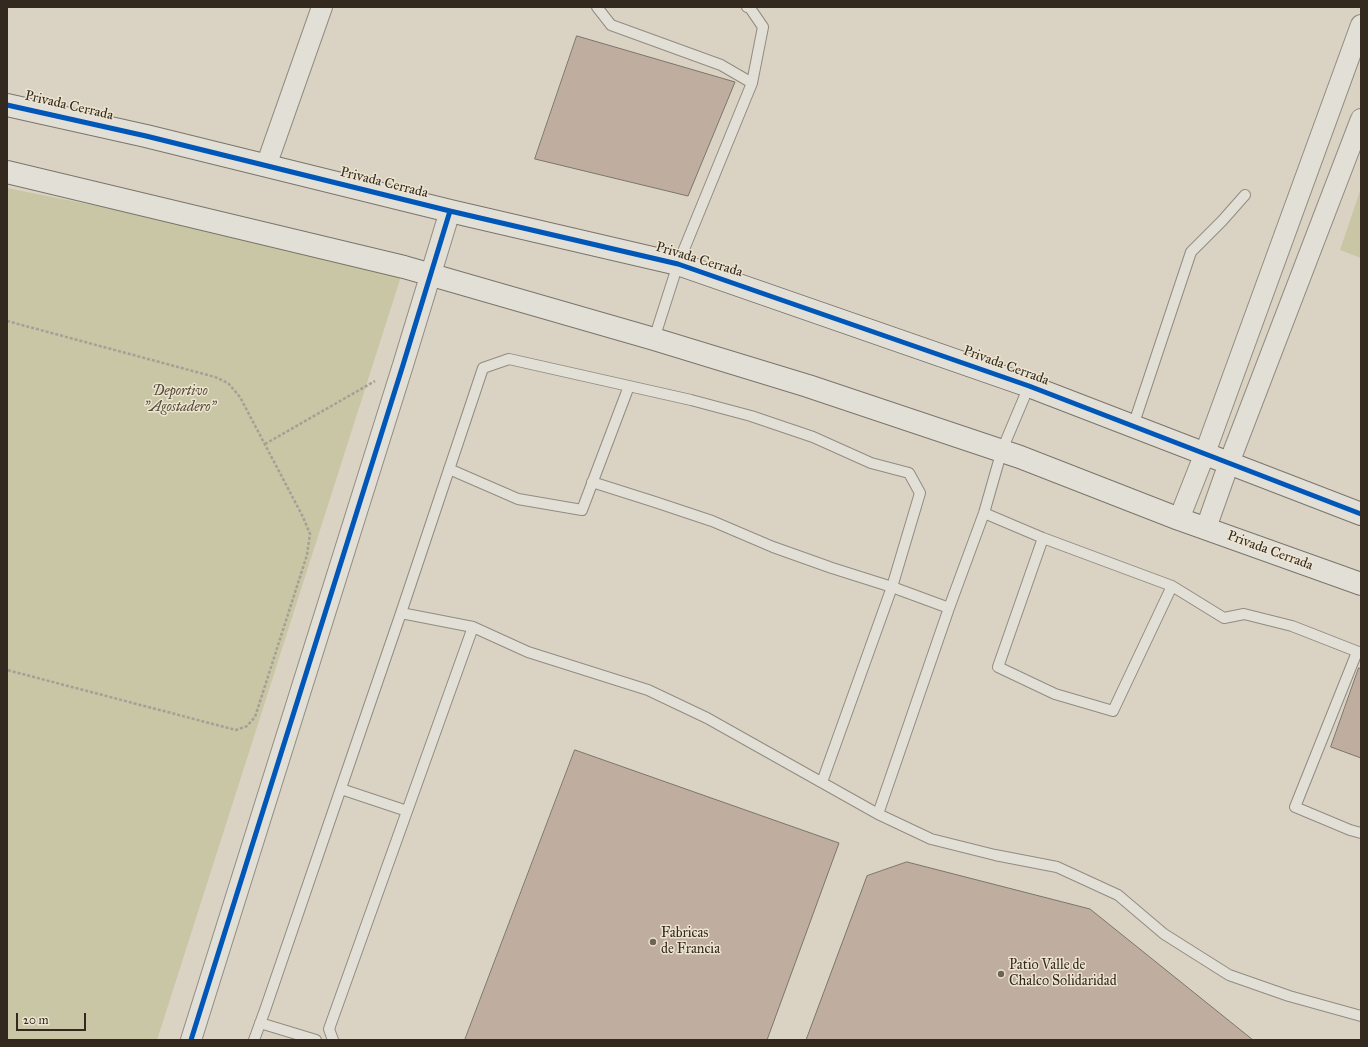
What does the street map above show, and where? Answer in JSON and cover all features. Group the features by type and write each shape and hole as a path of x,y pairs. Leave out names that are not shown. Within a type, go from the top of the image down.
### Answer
{"street":[{"path":"266,166 322,7"},
{"path":"1179,519 1361,25"},
{"name":"Privada Cerrada","path":"7,105 146,136 450,211 678,264 1028,386 1361,514"},
{"path":"1206,528 1229,463 1361,119"},
{"name":"Privada Cerrada","path":"7,172 404,267 431,276 654,338 816,388 1002,450 1179,519 1361,584"},
{"path":"191,1040 431,276 450,211"}],"lane":[{"path":"597,7 612,25 721,65 752,83"},
{"path":"654,338 678,264 752,83 764,27 750,8 747,7"},
{"path":"1133,426 1191,252 1245,195"},
{"path":"254,1040 483,368 509,359 691,400 751,416 813,437 871,463 909,473 920,493 892,587 822,782"},
{"path":"449,469 518,499 582,510 629,386"},
{"path":"878,814 949,608 984,514 1002,450 1028,386"},
{"path":"592,482 712,522 773,547 949,608"},
{"path":"984,514 1043,538 1172,586 1224,618 1244,614 1292,626 1359,653 1295,807 1350,830 1361,833"},
{"path":"1043,538 998,667 1055,694 1113,711 1172,586"},
{"path":"401,612 473,627 528,652 648,690 707,718 878,814 931,840 995,855 1057,867 1118,895 1164,934 1229,974 1289,996 1361,1016"},
{"path":"333,1040 330,1029 473,627"},
{"path":"341,788 407,811"},
{"path":"260,1023 316,1040"}],"path":[{"path":"7,321 215,377 228,383 240,397 303,517 310,534 307,555 255,717 247,726 236,730 7,670"},
{"path":"265,444 403,365"}],"green space":[{"name":"Deportivo \"Agostadero\"","path":"7,188 404,267 157,1040 7,1040"},
{"path":"1361,188 1361,258 1340,250"}],"building":[{"path":"577,36 735,82 688,196 535,159"},
{"path":"1359,668 1361,669 1361,758 1331,747"},
{"name":"Fabricas de Francia","path":"575,750 839,843 767,1040 465,1040"},
{"name":"Patio Valle de Chalco Solidaridad","path":"907,862 1090,909 1253,1040 806,1040 867,876"}],"cycle path":[{"path":"7,105 146,136 450,211 678,264 1029,386 1361,514"},
{"path":"191,1040 450,211"}],"place":[{"name":"Fabricas de Francia","path":"653,942"},
{"name":"Patio Valle de Chalco Solidaridad","path":"1001,974"}]}
